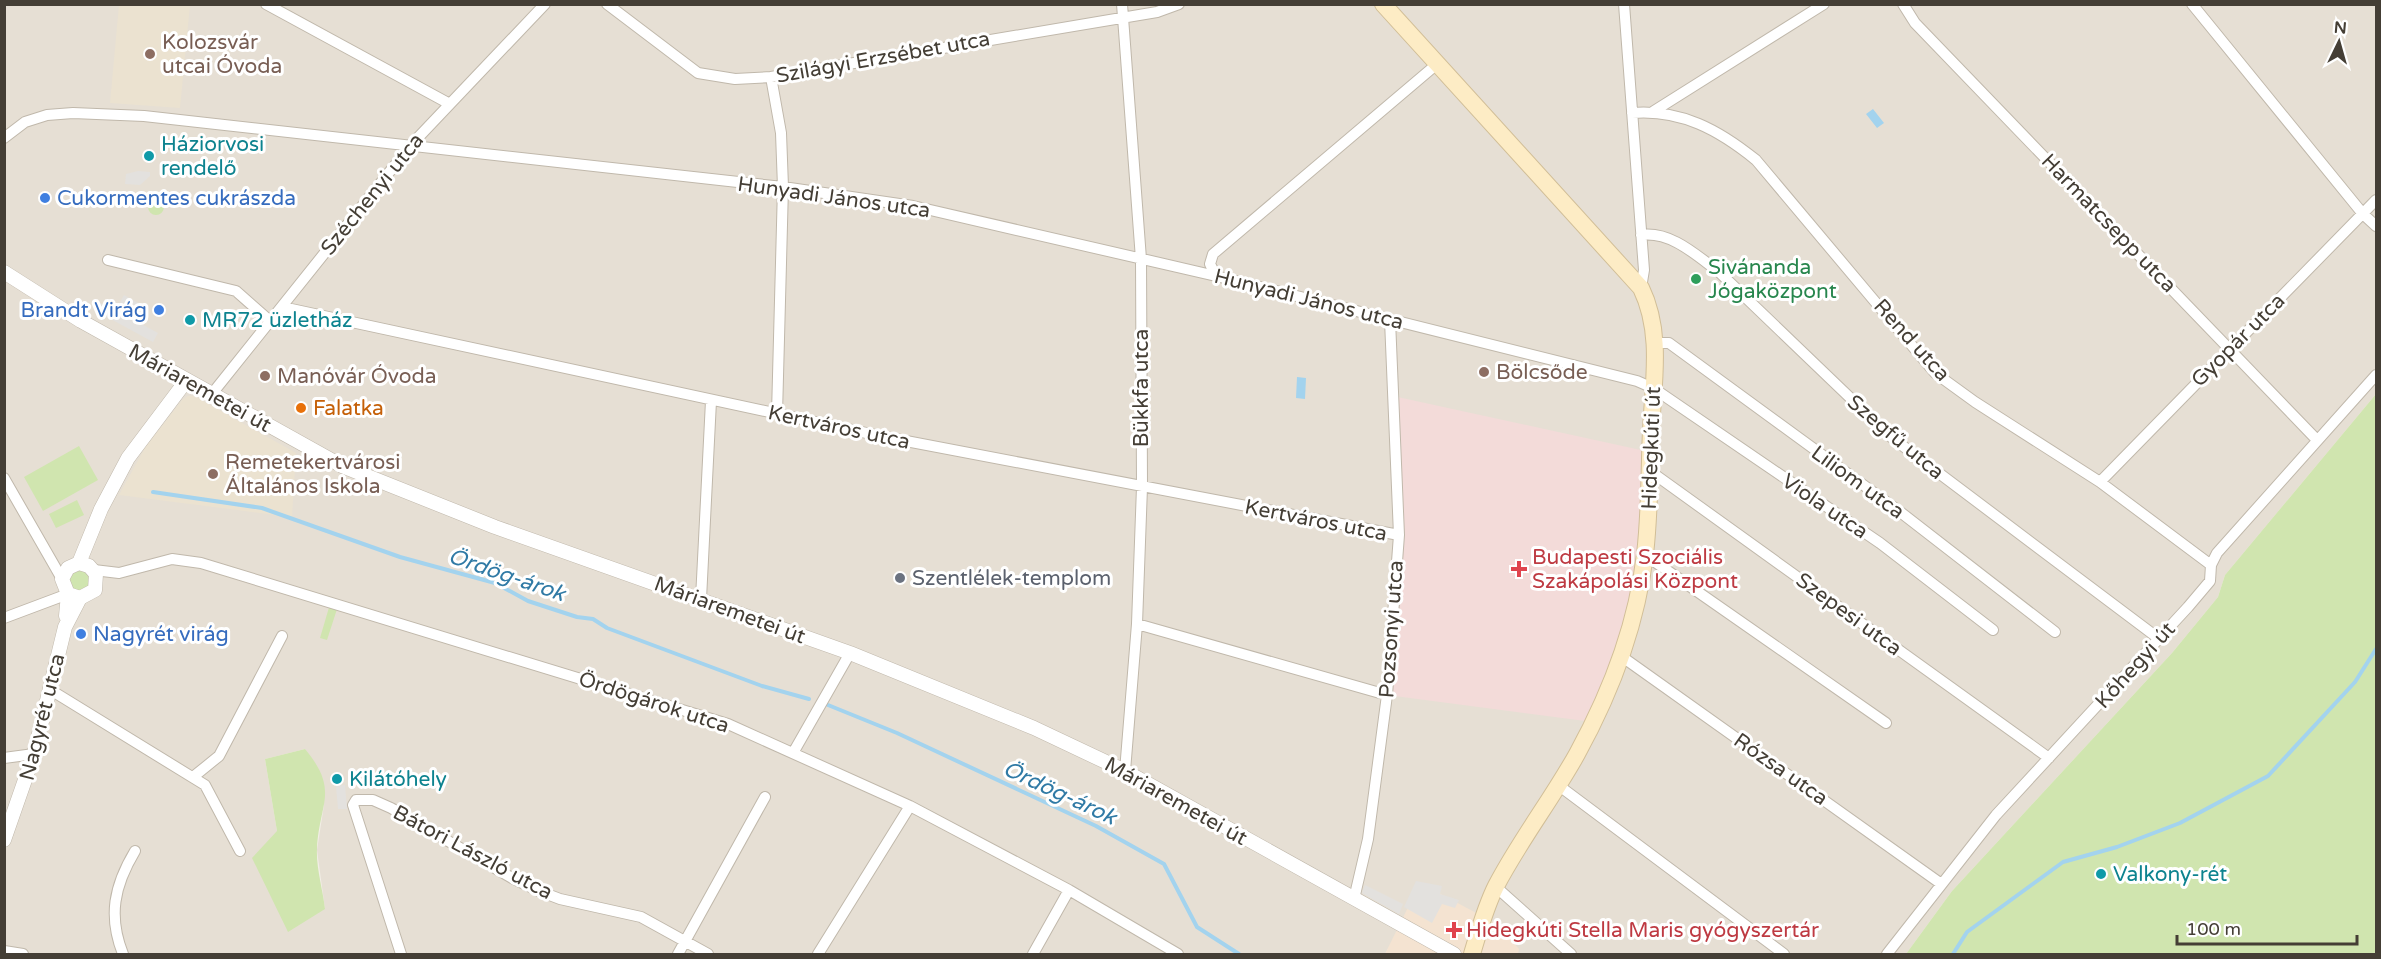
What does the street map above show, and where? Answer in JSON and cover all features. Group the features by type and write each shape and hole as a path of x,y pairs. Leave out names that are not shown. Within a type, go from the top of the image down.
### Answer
{"main road":[{"name":"Hidegkúti út","path":"1383,4 1432,68 1641,288 1650,306 1655,343 1645,555 1632,621 1622,656 1593,722 1496,887 1472,954"}],"street":[{"path":"266,4 448,103"},
{"name":"Széchenyi utca","path":"211,395 411,145 448,103 545,4"},
{"name":"Szilágyi Erzsébet utca","path":"607,4 698,73 735,79 771,77 1157,12 1179,4"},
{"name":"Bükkfa utca","path":"1122,4 1141,259 1142,487 1137,624 1125,771"},
{"path":"1624,4 1644,270 1641,288"},
{"path":"1654,111 1824,4"},
{"name":"Harmatcsepp utca","path":"1903,4 1915,23 2317,440"},
{"path":"2192,4 2363,214 2376,226"},
{"path":"1216,276 1210,264 1213,254 1432,68"},
{"path":"771,77 781,133 783,187 777,414"},
{"name":"Rend utca","path":"1632,113 1654,111 1711,127 1756,160 1935,373 1975,402 2100,482 2211,565"},
{"name":"Hunyadi János utca","path":"4,138 26,123 47,115 73,113 201,121 783,187 913,206 1216,276 1636,381 1653,388"},
{"name":"Gyopár utca","path":"2100,482 2376,200"},
{"name":"Szegfű utca","path":"1641,235 1655,233 1669,238 1719,272 1891,437 2158,638"},
{"path":"108,260 236,291 270,321"},
{"name":"Máriaremetei út","path":"4,272 56,306 340,466 495,527 850,653 1023,724 1125,771 1454,954"},
{"name":"Kertváros utca","path":"282,307 711,401 1142,487 1399,535"},
{"name":"Pozsonyi utca","path":"1354,899 1368,839 1387,695 1399,535 1390,320"},
{"name":"Liliom utca","path":"1655,343 1670,343 1899,512 2055,632"},
{"name":"Kőhegyi út","path":"1887,954 1940,883 1996,815 2207,584 2211,576 2211,565 2217,553 2376,375"},
{"name":"Nagyrét utca","path":"64,584 91,594 97,585 87,566 91,538 101,510 128,458 186,381"},
{"name":"Viola utca","path":"1653,388 1880,543 1993,630"},
{"path":"701,600 711,401"},
{"name":"Szepesi utca","path":"1650,471 2049,758"},
{"path":"4,478 64,584"},
{"path":"1645,555 1886,723"},
{"name":"Ördögárok utca","path":"87,566 119,573 172,559 201,563 728,724 910,806 1069,890 1178,954"},
{"name":"Nagyrét utca","path":"64,584 87,566"},
{"path":"4,618 45,604 56,596 64,584"},
{"path":"45,604 64,584"},
{"name":"Nagyrét utca","path":"4,840 34,754 65,627 67,609 64,584"},
{"name":"Nagyrét utca","path":"64,584 65,627"},
{"path":"1137,624 1387,695"},
{"path":"193,777 219,756 282,636"},
{"path":"793,753 850,653"},
{"name":"Rózsa utca","path":"1622,656 1940,883"},
{"path":"50,688 205,785 240,851"},
{"path":"4,758 34,754"},
{"path":"1558,785 1784,954"},
{"path":"678,954 765,797"},
{"name":"Bátori László utca","path":"401,954 352,806 356,800 373,800 391,808 512,878 539,891 560,899 641,917 708,954"},
{"path":"818,954 910,806"},
{"path":"123,954 117,938 113,908 120,879 135,851"},
{"path":"1496,887 1571,954"},
{"path":"1033,954 1069,890"},
{"path":"4,951 23,954"}],"shaded area":[{"path":"5,5 2376,5 2376,394 2225,575 2218,597 2172,653 1952,891 1906,954 1518,954 1518,948 1396,935 1385,954 5,954","holes":["305,749 324,805 317,850 325,909 277,831 265,759"]},
{"name":"Kolozsvár utcai Óvoda","path":"119,5 190,5 180,108 110,103"},
{"path":"138,171 150,172 150,176 140,185 125,184 126,174"},
{"path":"124,295 140,304 132,319 158,333 153,342 96,311 100,303 115,311"},
{"name":"Remetekertvárosi Általános Iskola","path":"194,396 296,453 292,517 119,495 146,446 183,399"},
{"name":"Budapesti Szociális Szakápolási Központ","path":"1393,396 1650,452 1645,555 1593,722 1387,695 1399,535"},
{"path":"345,785 347,809 338,809 336,786"},
{"path":"1416,881 1442,886 1440,894 1459,900 1455,908 1442,904 1432,923 1404,907"},
{"path":"1420,883 1497,924 1519,949 1518,954 1385,954"},
{"path":"1365,885 1403,904 1399,914 1362,893"}],"green space":[{"path":"156,199 164,207 156,215 148,207"},
{"path":"2376,394 2376,954 1906,954 1952,891 2172,653 2218,597 2225,575"},
{"path":"79,446 98,480 43,511 24,477"},
{"path":"77,500 84,515 56,528 49,514"},
{"path":"79,563 98,580 74,597 65,572"},
{"path":"330,604 338,606 327,640 320,638"},
{"path":"305,749 316,763 325,787 317,856 325,909 288,932 252,858 277,831 265,759"}],"water":[{"path":"1873,109 1884,123 1877,128 1866,114"},
{"path":"1297,377 1306,378 1305,399 1296,398"}],"waterway":[{"name":"Ördög-árok","path":"153,492 262,508 400,557 495,583 528,601 577,617 593,619 607,628 762,686 809,699"},
{"path":"1953,954 1967,932 2063,862 2117,847 2180,823 2268,776 2355,682 2376,649"},
{"name":"Ördög-árok","path":"828,705 897,733 1096,826 1164,864 1197,927 1239,954"}],"place":[{"name":"Kolozsvár utcai Óvoda","path":"150,54"},
{"name":"Háziorvosi rendelő","path":"149,156"},
{"name":"Cukormentes cukrászda","path":"45,198"},
{"name":"Sivánanda Jógaközpont","path":"1696,279"},
{"name":"Brandt Virág","path":"159,310"},
{"name":"MR72 üzletház","path":"190,320"},
{"name":"Bölcsőde","path":"1484,372"},
{"name":"Manóvár Óvoda","path":"265,376"},
{"name":"Falatka","path":"301,408"},
{"name":"Remetekertvárosi Általános Iskola","path":"213,474"},
{"name":"Budapesti Szociális Szakápolási Központ","path":"1519,569"},
{"name":"Szentlélek-templom","path":"900,578"},
{"name":"Nagyrét virág","path":"81,634"},
{"name":"Kilátóhely","path":"337,779"},
{"name":"Valkony-rét","path":"2101,874"},
{"name":"Hidegkúti Stella Maris gyógyszertár","path":"1454,930"}]}
